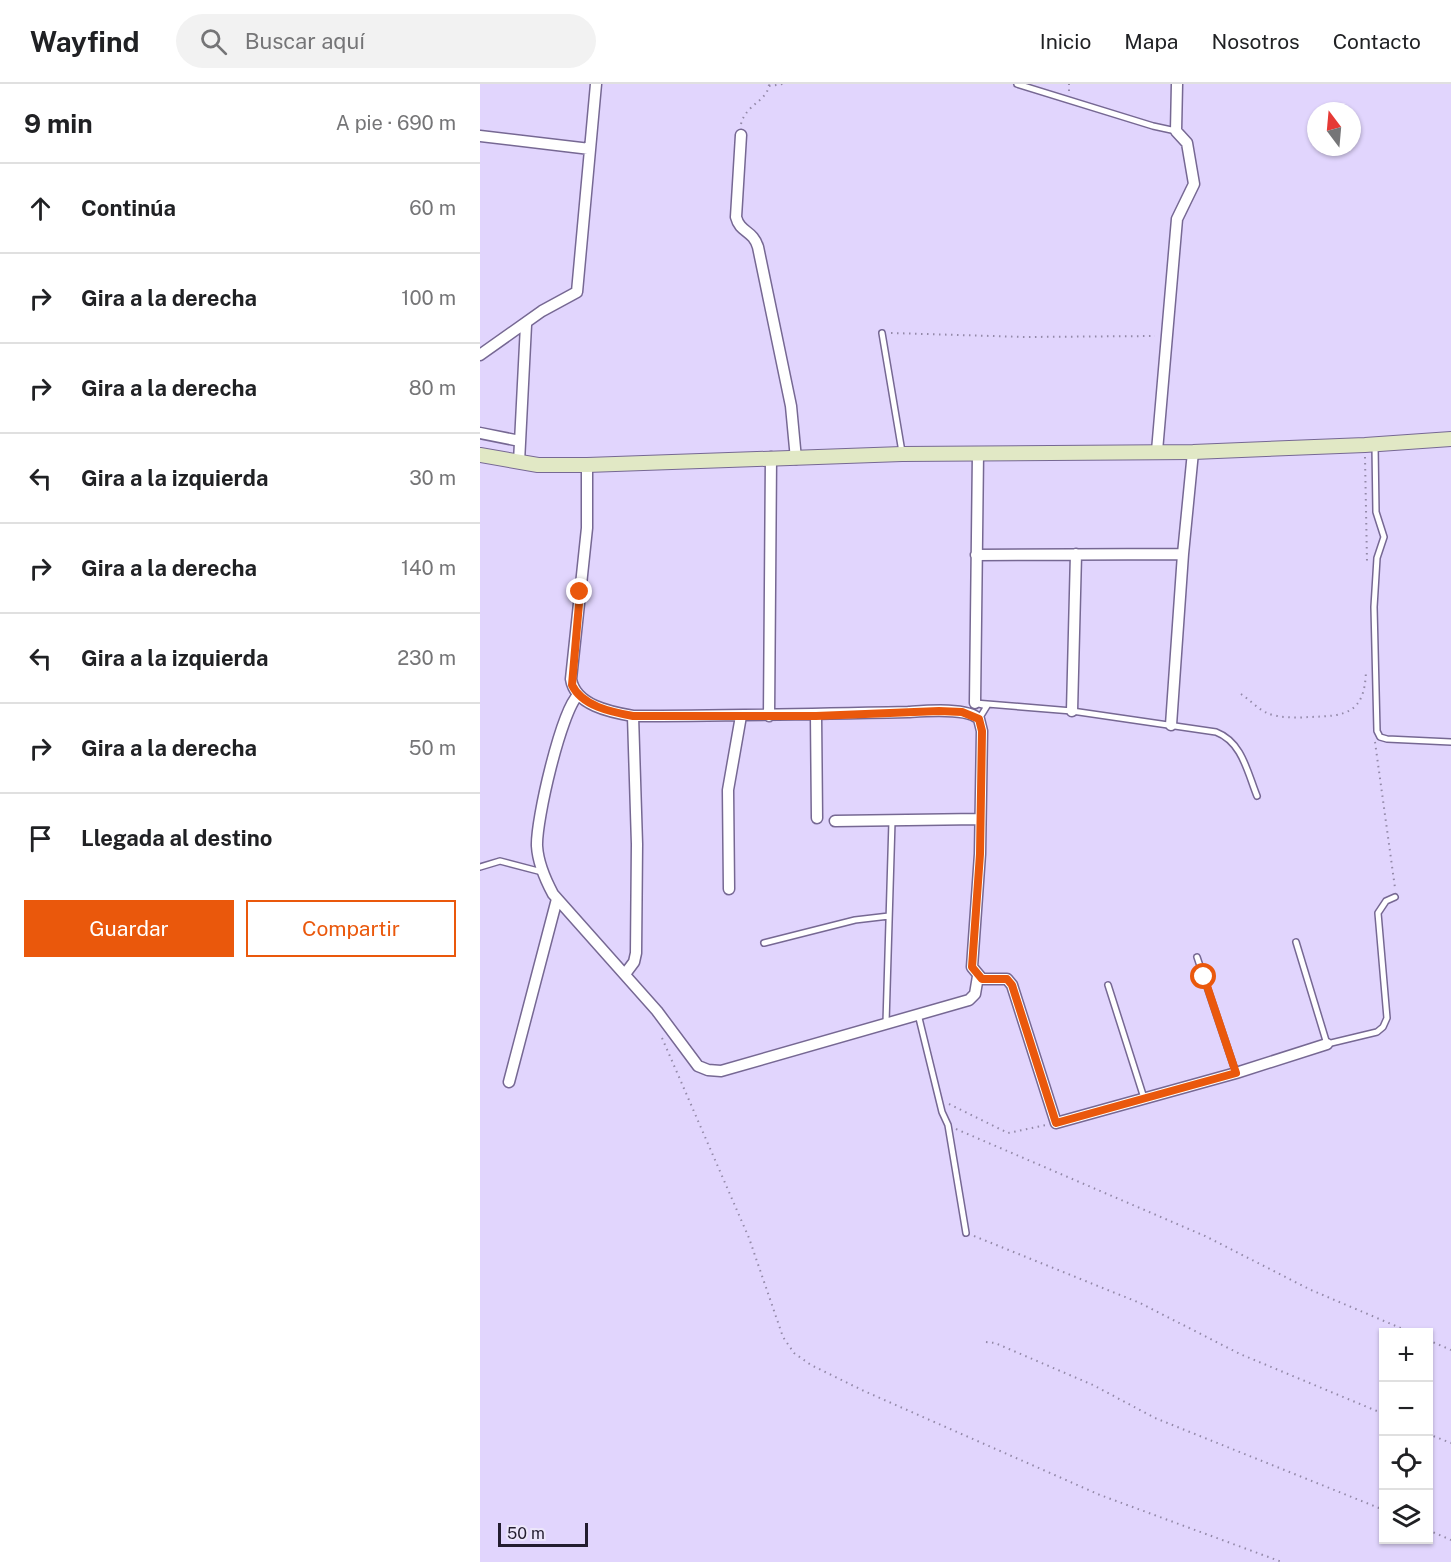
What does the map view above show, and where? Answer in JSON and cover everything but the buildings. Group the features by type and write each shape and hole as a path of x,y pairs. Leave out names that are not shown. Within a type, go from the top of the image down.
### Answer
{"street":[{"path":"480,355 551,306 577,292 596,84"},
{"path":"1157,452 1177,219 1194,184 1186,143 1176,130 1177,84"},
{"path":"741,135 736,217 742,230 755,236 758,247 791,406 796,459"},
{"path":"480,136 590,149"},
{"path":"519,462 526,325"},
{"path":"480,433 520,441"},
{"path":"480,455 519,462 587,465 902,454 1193,452 1370,445 1451,439"},
{"path":"1171,725 1193,452"},
{"path":"975,703 978,453"},
{"path":"769,716 771,458"},
{"path":"578,695 566,713 539,818 537,846 542,872 557,899 657,1011 698,1066 714,1071 969,1000 975,994 978,976 972,963 982,731 979,719 962,712 939,711 816,716 633,716 600,707 578,695 572,685 571,672 587,528 587,465"},
{"path":"1072,711 1076,554"},
{"path":"976,555 1183,554"},
{"path":"625,974 634,962 636,952 637,844 633,716"},
{"path":"729,889 728,789 741,716"},
{"path":"816,716 817,818"},
{"path":"835,821 979,819"},
{"path":"509,1082 557,899"},
{"path":"978,976 988,979 1007,979 1012,985 1056,1123 1236,1073 1327,1044"}],"lane":[{"path":"1017,84 1153,126 1176,130"},
{"path":"882,333 902,454"},
{"path":"1370,445 1376,512 1384,537 1377,558 1374,607 1378,734 1387,739 1451,742"},
{"path":"975,703 1072,711 1216,732 1229,738 1240,753 1257,795"},
{"path":"975,703 987,706 979,719"},
{"path":"886,1023 892,820"},
{"path":"480,867 500,861 542,872"},
{"path":"1296,942 1327,1044 1373,1034 1386,1023 1378,913 1386,901 1395,897"},
{"path":"764,943 855,920 889,916"},
{"path":"1197,957 1236,1073"},
{"path":"1108,985 1144,1098"},
{"path":"918,1014 940,1103 948,1125 966,1233"}],"path":[{"path":"741,135 743,117 750,106 767,93 769,85 783,84"},
{"path":"882,333 1025,337 1167,336"},
{"path":"1367,565 1370,445"},
{"path":"1241,694 1268,714 1301,718 1341,716 1357,705 1363,694 1366,668"},
{"path":"1378,734 1375,745 1395,897"},
{"path":"657,1011 659,1028 669,1057 748,1238 783,1337 794,1353 811,1365 864,1391 1100,1495 1282,1562"},
{"path":"940,1103 1012,1134 1056,1123"},
{"path":"948,1125 1205,1236 1311,1290 1401,1328"},
{"path":"966,1233 1140,1303 1240,1354 1379,1412"},
{"path":"986,1342 995,1343 1093,1385 1166,1423 1379,1508"},
{"path":"1433,1342 1451,1350"},
{"path":"1433,1436 1451,1443"},
{"path":"1433,1532 1451,1540"}],"route":[{"path":"580,592 571,672 572,685 583,699 611,711 633,716 816,716 939,711 962,712 979,719 982,731 980,854 972,967 982,979 1010,981 1056,1123 1236,1073 1204,977"}]}
